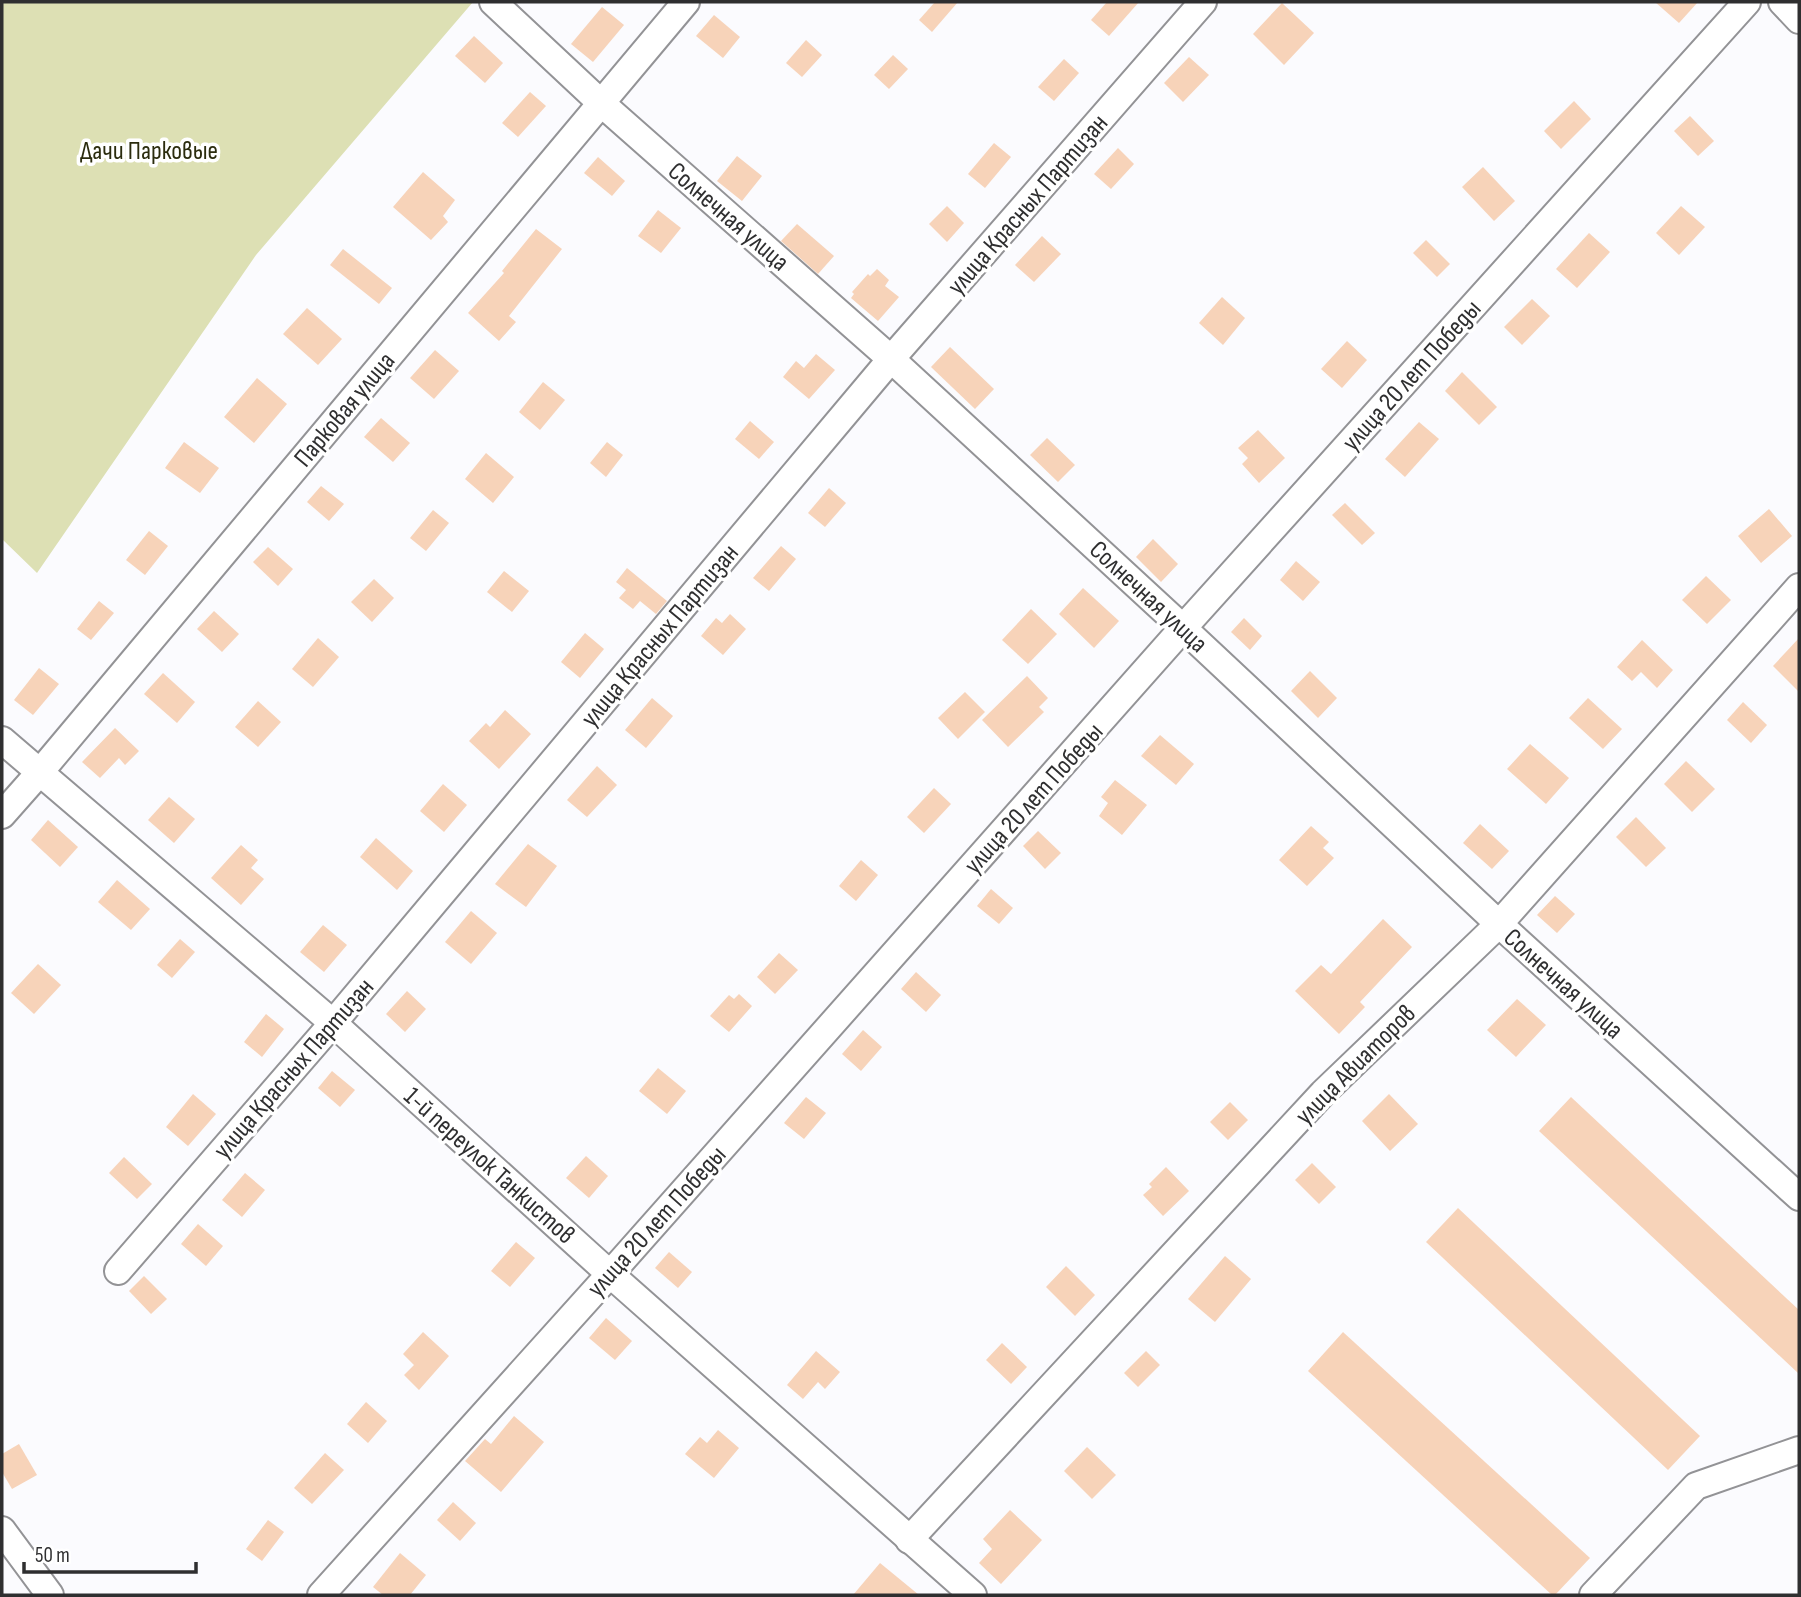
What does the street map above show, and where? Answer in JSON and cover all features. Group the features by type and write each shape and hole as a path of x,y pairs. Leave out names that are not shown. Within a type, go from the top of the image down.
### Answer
{"street":[{"name":"Солнечная улица","path":"493,2 601,103 891,359 1499,924 1799,1197"},
{"name":"Парковая улица","path":"2,815 686,2"},
{"name":"улица Красных Партизан","path":"118,1271 333,1023 891,359 1203,2"},
{"name":"улица 20 лет Победы","path":"321,1595 610,1274 1183,628 1747,2"},
{"path":"1782,2 1799,20"},
{"name":"улица Авиаторов","path":"909,1539 1323,1093 1499,924 1799,587"},
{"name":"1-й переулок Танкистов","path":"2,740 333,1023 610,1274 973,1595"},
{"path":"1593,1595 1696,1486 1799,1450"},
{"path":"2,1530 50,1595"}],"green space":[{"name":"Дачи Парковые","path":"2,2 473,2 256,255 37,573 2,539"}],"building":[{"path":"935,2 958,2 932,32 919,20"},
{"path":"1107,2 1139,2 1109,36 1091,20"},
{"path":"1655,2 1698,2 1679,23"},
{"path":"1282,3 1314,33 1284,65 1253,34"},
{"path":"602,7 624,25 593,62 571,44"},
{"path":"714,15 740,37 723,58 696,36"},
{"path":"474,36 503,63 485,83 455,56"},
{"path":"806,40 822,55 802,77 786,63"},
{"path":"893,55 908,69 889,89 874,75"},
{"path":"1189,57 1209,75 1183,102 1164,83"},
{"path":"1064,59 1079,73 1054,101 1038,87"},
{"path":"530,92 546,106 518,137 502,123"},
{"path":"1574,101 1591,119 1561,149 1544,131"},
{"path":"1690,116 1714,141 1698,156 1674,131"},
{"path":"994,143 1011,157 985,188 968,174"},
{"path":"1118,148 1134,164 1111,189 1094,174"},
{"path":"737,156 762,176 742,201 717,181"},
{"path":"598,157 625,181 612,196 584,173"},
{"path":"1483,167 1515,201 1494,221 1462,187"},
{"path":"423,172 455,200 443,216 448,222 431,240 393,207"},
{"path":"947,206 964,223 947,242 929,224"},
{"path":"1681,206 1705,227 1679,255 1656,233"},
{"path":"658,210 681,228 661,253 638,236"},
{"path":"797,224 834,256 818,274 781,241"},
{"path":"536,229 562,249 509,316 516,322 499,341 468,313 504,273 502,271"},
{"path":"1589,233 1610,252 1577,288 1556,269"},
{"path":"1042,236 1061,254 1034,282 1015,265"},
{"path":"1426,240 1450,264 1437,277 1413,253"},
{"path":"343,249 392,288 379,304 330,265"},
{"path":"877,269 889,280 885,286 899,297 878,321 851,298 854,294 852,292 868,274 870,276"},
{"path":"1222,297 1245,318 1223,345 1199,323"},
{"path":"1532,299 1550,316 1522,345 1504,327"},
{"path":"307,308 342,339 318,365 283,334"},
{"path":"1347,341 1367,360 1342,388 1321,369"},
{"path":"950,347 994,389 975,409 931,367"},
{"path":"435,350 459,371 434,399 410,378"},
{"path":"816,354 835,370 809,399 783,377 796,361 804,368"},
{"path":"1462,372 1497,407 1479,425 1445,391"},
{"path":"257,378 287,404 254,443 224,417"},
{"path":"543,382 565,400 540,430 519,412"},
{"path":"381,418 410,443 393,462 364,437"},
{"path":"750,421 774,442 759,459 735,439"},
{"path":"1419,422 1439,439 1405,477 1385,459"},
{"path":"1258,430 1285,458 1259,483 1242,464 1248,458 1238,448"},
{"path":"1047,438 1075,465 1058,482 1030,455"},
{"path":"184,442 219,468 200,493 165,468"},
{"path":"607,442 623,455 606,477 590,463"},
{"path":"486,453 514,477 493,503 465,479"},
{"path":"321,486 344,504 329,521 307,502"},
{"path":"829,488 846,503 825,527 808,513"},
{"path":"1345,503 1375,533 1362,545 1332,515"},
{"path":"1769,509 1792,536 1761,563 1738,536"},
{"path":"433,510 449,523 426,551 410,538"},
{"path":"149,531 168,546 145,575 126,560"},
{"path":"1153,539 1178,564 1161,582 1136,557"},
{"path":"781,546 796,559 769,591 753,578"},
{"path":"268,547 293,569 278,586 253,562"},
{"path":"1296,561 1320,582 1303,601 1280,580"},
{"path":"627,568 667,601 656,614 640,601 633,609 619,598 626,590 616,582"},
{"path":"504,571 529,591 512,612 487,592"},
{"path":"1706,576 1731,600 1707,624 1682,600"},
{"path":"374,579 394,598 372,622 351,602"},
{"path":"1083,588 1119,621 1094,648 1059,614"},
{"path":"99,601 114,613 91,640 77,629"},
{"path":"1031,609 1057,634 1028,664 1002,640"},
{"path":"214,611 239,634 222,652 197,629"},
{"path":"730,614 746,629 723,655 701,636 716,618 722,623"},
{"path":"1244,618 1262,636 1250,650 1231,632"},
{"path":"585,633 604,649 580,678 561,662"},
{"path":"318,638 339,657 313,687 292,669"},
{"path":"1799,638 1799,692 1773,666"},
{"path":"1642,640 1673,670 1657,688 1641,672 1632,681 1617,667"},
{"path":"39,668 59,684 33,715 14,700"},
{"path":"1310,671 1337,698 1318,718 1291,691"},
{"path":"163,673 195,702 177,723 144,694"},
{"path":"1027,676 1048,698 1039,707 1044,712 1008,747 982,720"},
{"path":"965,692 985,712 958,739 938,718"},
{"path":"652,698 673,716 646,748 625,730"},
{"path":"1588,698 1622,729 1603,749 1569,718"},
{"path":"258,701 281,722 258,747 235,727"},
{"path":"1743,702 1767,725 1751,743 1727,720"},
{"path":"505,710 531,734 499,769 469,741 486,723 490,727"},
{"path":"115,728 139,751 125,765 119,758 100,778 82,762"},
{"path":"1160,735 1194,764 1176,785 1141,756"},
{"path":"1530,744 1569,778 1546,804 1507,769"},
{"path":"1686,761 1715,789 1692,812 1664,784"},
{"path":"597,766 617,785 587,817 567,800"},
{"path":"1115,780 1147,805 1122,835 1099,816 1108,803 1101,797"},
{"path":"443,784 467,805 444,832 420,811"},
{"path":"934,788 951,804 924,833 907,817"},
{"path":"169,797 195,819 174,843 148,820"},
{"path":"1636,817 1666,848 1646,867 1616,837"},
{"path":"48,820 78,847 60,867 31,840"},
{"path":"1480,824 1509,851 1492,869 1463,843"},
{"path":"1311,826 1329,842 1323,848 1334,858 1307,886 1279,860"},
{"path":"1038,831 1061,853 1045,869 1023,846"},
{"path":"376,838 413,871 397,890 360,857"},
{"path":"528,844 557,866 526,907 495,884"},
{"path":"241,845 258,860 251,868 264,879 241,905 211,878"},
{"path":"861,860 878,875 856,901 839,886"},
{"path":"117,880 150,909 131,930 98,902"},
{"path":"991,889 1013,908 999,924 977,906"},
{"path":"1555,896 1575,914 1557,933 1537,915"},
{"path":"471,911 497,933 471,964 445,942"},
{"path":"1383,919 1412,947 1360,1002 1365,1007 1339,1034 1295,991 1321,965 1331,974"},
{"path":"323,925 347,945 324,972 300,952"},
{"path":"180,939 195,952 172,978 157,965"},
{"path":"779,953 798,970 775,994 757,977"},
{"path":"38,964 61,985 34,1014 11,993"},
{"path":"916,972 941,995 926,1012 901,989"},
{"path":"407,991 426,1009 405,1032 386,1014"},
{"path":"739,994 752,1006 729,1032 710,1016 729,995 734,999"},
{"path":"1517,999 1546,1025 1516,1057 1487,1030"},
{"path":"266,1014 284,1029 262,1057 244,1042"},
{"path":"863,1030 882,1047 861,1071 842,1054"},
{"path":"658,1068 686,1091 667,1114 639,1091"},
{"path":"332,1071 355,1090 340,1107 318,1088"},
{"path":"193,1094 216,1114 188,1146 166,1127"},
{"path":"1389,1094 1418,1124 1390,1151 1362,1121"},
{"path":"806,1097 826,1113 804,1139 784,1123"},
{"path":"1571,1097 1799,1310 1799,1374 1539,1131"},
{"path":"1230,1102 1248,1120 1228,1140 1210,1122"},
{"path":"586,1156 608,1176 589,1198 566,1178"},
{"path":"124,1157 152,1184 137,1199 109,1173"},
{"path":"1312,1163 1336,1187 1319,1204 1295,1180"},
{"path":"1166,1167 1189,1191 1163,1216 1143,1195 1152,1187 1149,1184"},
{"path":"245,1173 265,1190 242,1217 222,1200"},
{"path":"1458,1208 1700,1436 1668,1470 1426,1242"},
{"path":"198,1224 223,1246 206,1266 181,1244"},
{"path":"516,1242 535,1258 510,1287 491,1271"},
{"path":"669,1252 692,1272 678,1288 655,1268"},
{"path":"1225,1256 1251,1279 1215,1322 1188,1299"},
{"path":"1066,1266 1095,1295 1075,1316 1046,1287"},
{"path":"144,1276 167,1299 151,1314 129,1291"},
{"path":"606,1318 632,1341 615,1360 589,1338"},
{"path":"423,1332 449,1356 419,1390 404,1375 414,1365 403,1354"},
{"path":"1343,1332 1590,1558 1555,1595 1308,1371"},
{"path":"1002,1343 1027,1367 1011,1384 986,1360"},
{"path":"816,1351 840,1372 825,1389 818,1382 803,1399 787,1385"},
{"path":"1146,1351 1160,1365 1138,1387 1124,1373"},
{"path":"366,1402 387,1421 368,1443 347,1424"},
{"path":"514,1416 544,1442 501,1492 465,1461 485,1439 491,1444"},
{"path":"718,1430 739,1448 714,1478 685,1454 700,1437 707,1443"},
{"path":"19,1444 37,1475 12,1489 2,1472 2,1454"},
{"path":"1087,1447 1116,1475 1092,1499 1064,1471"},
{"path":"325,1453 344,1470 312,1504 294,1488"},
{"path":"453,1502 476,1523 460,1541 437,1520"},
{"path":"1010,1510 1042,1540 1001,1584 979,1563 992,1549 983,1539"},
{"path":"268,1520 284,1532 262,1561 246,1549"},
{"path":"400,1553 426,1575 410,1595 383,1595 373,1587"},
{"path":"880,1563 919,1595 853,1595"}]}
